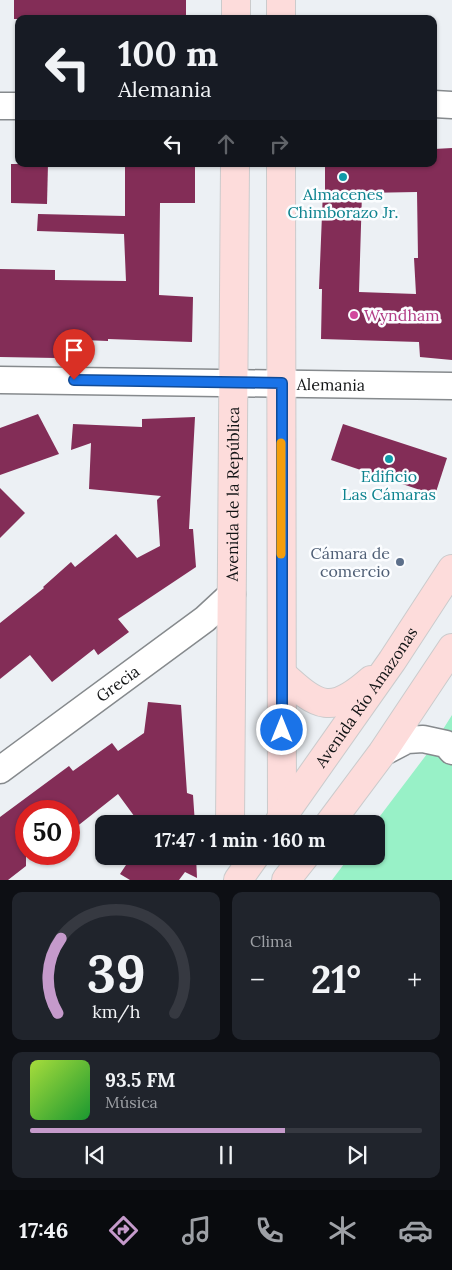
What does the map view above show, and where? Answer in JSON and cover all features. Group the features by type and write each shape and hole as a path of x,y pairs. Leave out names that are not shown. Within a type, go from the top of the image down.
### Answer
{"main road":[{"path":"236,0 236,15"},
{"path":"281,0 281,15"},
{"name":"Avenida de la República","path":"230,815 235,167"},
{"path":"281,167 281,815"},
{"name":"Avenida Río Amazonas","path":"285,815 392,661 452,569"},
{"path":"336,815 382,753 452,648"},
{"path":"282,674 308,696 322,702 338,702 356,693 392,661"},
{"path":"230,865 230,880"},
{"path":"238,880 249,865"},
{"path":"281,880 282,865"},
{"path":"286,880 297,865"}],"street":[{"path":"437,104 452,106"},
{"path":"0,106 15,106"},
{"name":"Alemania","path":"0,380 452,386"},
{"name":"Grecia","path":"0,770 205,619 232,594"},
{"path":"382,753 407,740 423,739 446,744 452,751"}],"green space":[{"path":"452,715 452,880 332,880 343,865 385,865 385,815 381,815 430,750"}],"building":[{"path":"14,0 186,0 186,15 15,15 14,19"},
{"path":"452,148 452,360 420,357 419,342 321,339 322,289 319,289 323,190 325,190 325,167 437,167 437,149","holes":["417,192 418,258 414,258 416,294 359,292 362,193"]},
{"path":"11,164 15,164 15,167 48,167 47,204 11,203"},
{"path":"125,167 195,167 195,203 160,203 159,295 193,297 192,342 56,339 56,358 0,357 0,269 55,270 55,280 126,281 124,234 37,231 38,214 125,216"},
{"path":"38,414 59,454 0,475 0,428"},
{"path":"195,417 189,529 193,529 196,567 118,619 129,632 98,655 94,649 52,682 30,655 0,679 0,623 44,588 71,562 75,567 116,534 137,558 160,546 157,500 161,496 89,489 91,443 71,450 73,424 142,427 142,419"},
{"name":"Edificio Las Cámaras","path":"343,424 447,458 435,495 331,460"},
{"path":"0,488 25,513 0,538"},
{"path":"148,702 181,705 187,793 193,795 194,815 133,815 118,794 80,824 80,800 23,800 69,766 73,771 112,743 118,751 144,733"},
{"path":"15,806 15,865 26,865 8,880 0,880 0,817"},
{"path":"126,865 196,865 197,878 185,872 179,880 130,880 120,874"}],"slow traffic":[{"path":"281,443 281,554"}],"place":[{"name":"Almacenes Chimborazo Jr.","path":"343,177"},
{"name":"Wyndham","path":"354,315"},
{"name":"Edificio Las Cámaras","path":"389,459"},
{"name":"Cámara de comercio","path":"400,562"}],"route":[{"path":"74,380 282,383 282,730"}]}
